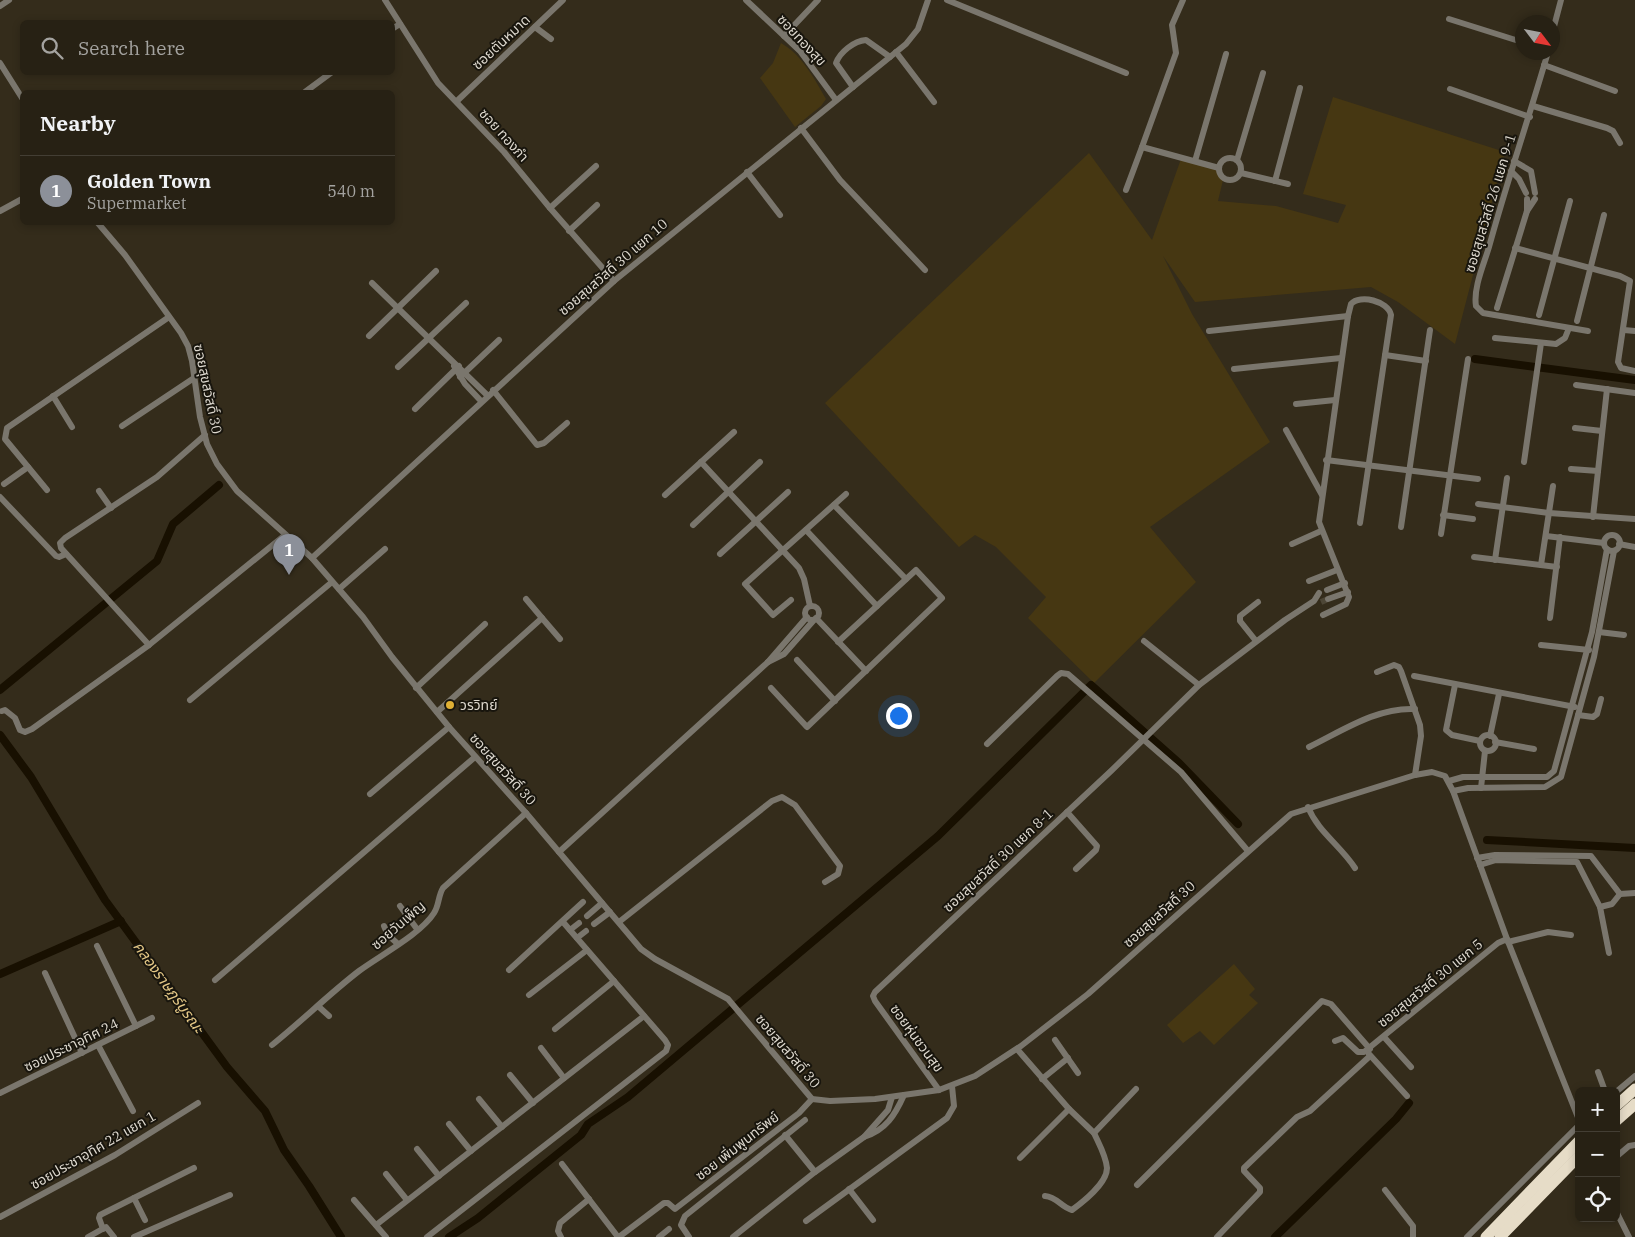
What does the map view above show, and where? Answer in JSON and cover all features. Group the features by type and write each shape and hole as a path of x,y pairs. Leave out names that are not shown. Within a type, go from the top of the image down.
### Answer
{"highway":[{"path":"1620,1103 1635,1090"},
{"path":"1620,1117 1635,1104"},
{"path":"1486,1237 1575,1145"},
{"path":"1500,1237 1575,1160"}],"street":[{"path":"0,6 8,0"},
{"name":"ซอย ทองภํา","path":"385,0 432,76 504,152 569,231 614,281"},
{"name":"ซอยตันหมาด","path":"457,101 562,0"},
{"name":"ซอยทองสุข","path":"746,0 812,66 836,100"},
{"path":"784,36 818,0"},
{"name":"ซอยสุขสวัสดิ์ 30 แยก 10","path":"312,558 490,392 614,281 896,52 918,29 928,0"},
{"path":"947,0 1126,73"},
{"path":"1126,190 1176,53 1172,26 1183,0"},
{"path":"1557,15 1561,0"},
{"path":"1449,19 1515,40"},
{"path":"395,27 400,24"},
{"path":"535,27 551,39"},
{"path":"853,87 836,63 841,54 849,47 866,40 890,57"},
{"path":"896,52 934,102"},
{"path":"1194,162 1226,54"},
{"name":"ซอยสุขสวัสดิ์ 26 แยก 9-1","path":"1546,60 1530,117 1510,171 1482,273 1476,306 1483,313 1588,331"},
{"path":"0,63 20,95"},
{"path":"1544,65 1615,92"},
{"path":"1237,160 1262,73"},
{"path":"308,90 328,75"},
{"path":"1275,181 1300,88"},
{"path":"1450,89 1530,117"},
{"path":"1533,106 1607,128 1613,131 1620,143"},
{"path":"801,128 840,180 925,270"},
{"path":"1142,146 1219,168"},
{"path":"1231,158 1237,160 1241,166 1241,173 1236,179 1230,180 1220,175 1219,168 1224,159 1231,158"},
{"path":"1497,308 1527,211 1535,196 1531,172 1514,161"},
{"path":"550,208 596,166"},
{"path":"1510,171 1524,185 1527,211"},
{"path":"747,172 780,215"},
{"path":"1241,173 1288,184"},
{"path":"1524,185 1534,182"},
{"path":"0,211 20,200"},
{"path":"1539,316 1570,201"},
{"path":"569,231 597,205"},
{"path":"1577,321 1604,215"},
{"name":"ซอยสุขสวัสดิ์ 30","path":"100,225 125,254 188,346 205,435 217,464 237,491 312,558 363,617 448,727 526,813 648,954 728,1000 812,1099 854,1100 904,1095 938,1090 975,1076 1016,1049 1088,994 1248,850 1291,814 1415,774 1437,773 1448,782"},
{"path":"1515,248 1626,278 1630,281 1618,365 1621,368 1635,371"},
{"path":"369,336 436,271"},
{"path":"372,283 453,362 481,401"},
{"path":"1323,615 1346,604 1349,597 1319,522 1326,460 1348,316 1351,304 1358,300 1383,303 1387,306 1391,315 1360,523"},
{"path":"398,367 466,303"},
{"path":"1209,331 1348,316"},
{"path":"47,490 2,434 7,428 169,317"},
{"path":"1495,338 1556,344 1562,342 1569,328"},
{"path":"1400,527 1430,330"},
{"path":"1624,330 1635,331"},
{"path":"463,375 499,340"},
{"path":"1524,462 1541,343"},
{"path":"1386,355 1426,361"},
{"path":"1234,369 1341,358"},
{"path":"1441,534 1468,359"},
{"path":"416,409 457,368"},
{"path":"463,375 490,392 537,445 544,443 567,423"},
{"path":"122,426 194,378"},
{"path":"1576,385 1635,392"},
{"path":"1593,517 1607,389"},
{"path":"53,396 72,427"},
{"path":"1296,404 1335,400"},
{"path":"1575,428 1602,431"},
{"path":"1286,430 1322,495"},
{"path":"665,495 734,432"},
{"path":"149,645 66,554 61,548 60,543 158,477 205,435"},
{"path":"1326,460 1369,467 1478,479"},
{"path":"701,462 802,574 810,606"},
{"path":"693,525 760,462"},
{"path":"4,484 28,467"},
{"path":"1571,469 1598,471"},
{"path":"1495,560 1507,478"},
{"path":"1541,565 1553,486"},
{"path":"99,491 111,508"},
{"path":"720,554 788,492"},
{"path":"791,600 773,615 745,584 846,494"},
{"path":"0,497 56,556 59,557 66,554"},
{"path":"1478,504 1549,513 1635,519"},
{"path":"834,505 906,579"},
{"path":"1444,515 1473,519"},
{"path":"806,530 877,606"},
{"path":"1292,544 1321,531"},
{"path":"2,711 11,712 20,730 25,732 32,729 149,645 285,535"},
{"path":"1453,791 1481,788 1546,787 1553,784 1564,770 1595,650 1614,551 1619,544 1618,538 1613,535 1607,537 1587,650 1557,764 1550,775 1463,777 1448,782 1575,1110"},
{"path":"1546,536 1605,546 1614,551"},
{"path":"1550,618 1560,537"},
{"path":"1619,544 1635,546"},
{"path":"339,589 385,549"},
{"path":"1474,557 1557,567"},
{"path":"771,688 807,727 942,598 916,570 838,642"},
{"path":"1309,582 1338,570"},
{"path":"190,700 332,582"},
{"path":"1327,590 1344,583"},
{"path":"1328,599 1348,592"},
{"name":"ซอยสุขสวัสดิ์ 30 แยก 8-1","path":"875,1001 873,996 875,992 1199,685 1256,641 1317,601 1319,593"},
{"path":"526,599 560,639"},
{"path":"1256,641 1240,621 1240,616 1258,602"},
{"path":"807,617 806,611 810,606"},
{"path":"768,662 778,659 784,654 815,619 819,611 815,606 810,606"},
{"path":"807,617 815,619 866,671"},
{"path":"559,852 768,662 807,617"},
{"path":"437,712 542,618"},
{"path":"416,688 485,624"},
{"path":"1599,632 1624,635"},
{"path":"1144,641 1199,685"},
{"path":"1541,645 1595,650"},
{"path":"797,660 835,701"},
{"path":"1376,672 1394,664 1399,667 1415,709 1421,736 1415,774"},
{"path":"987,744 1060,673 1068,674 1094,698 1147,736 1190,782 1248,850"},
{"path":"1414,676 1572,707 1579,712 1593,717 1597,714 1601,699"},
{"path":"1455,685 1446,730 1452,735 1480,741"},
{"path":"1490,736 1500,694"},
{"path":"1309,747 1379,714 1403,708 1415,709"},
{"path":"370,794 448,727"},
{"path":"1485,751 1481,747 1480,741 1484,736 1490,736"},
{"path":"1490,736 1495,742 1534,749"},
{"path":"1485,751 1491,750 1495,742"},
{"path":"1481,788 1485,751"},
{"path":"215,980 475,757"},
{"path":"619,922 772,801 782,797 795,805 840,866 838,874 825,882"},
{"path":"1308,807 1314,822 1346,854 1355,868"},
{"path":"1067,812 1097,846 1096,850 1076,869"},
{"name":"ซอยวันเพ็ญ","path":"272,1045 358,972 398,944 436,912 438,896 443,888 526,813"},
{"path":"1479,862 1495,854 1591,856 1620,894"},
{"path":"1479,862 1496,860 1577,862 1600,907 1609,953"},
{"path":"1620,894 1635,894"},
{"path":"1600,907 1612,904 1620,894"},
{"path":"509,970 583,902"},
{"path":"587,916 602,903"},
{"path":"400,906 417,929"},
{"path":"594,924 610,912"},
{"path":"427,1237 666,1051 668,1045 563,922"},
{"path":"570,930 579,923"},
{"path":"384,926 388,935 398,944"},
{"path":"577,938 586,931"},
{"name":"ซอยสุขสวัสดิ์ 30 แยก 5","path":"1218,1237 1260,1192 1260,1188 1244,1171 1244,1168 1297,1117 1310,1110 1384,1037 1436,992 1498,943 1548,932 1571,935"},
{"path":"97,946 136,1026"},
{"path":"529,995 587,950"},
{"path":"45,973 82,1053"},
{"path":"555,1029 614,981"},
{"name":"ซอยหุ่นชวนสุข","path":"875,1001 938,1090"},
{"path":"1137,1185 1322,1001 1331,1004 1407,1096"},
{"path":"318,1006 329,1016"},
{"path":"376,1225 644,1016"},
{"name":"ซอยประชาอุทิศ 24","path":"0,1093 152,1018"},
{"path":"1384,1037 1410,1067"},
{"path":"1335,1042 1343,1038 1358,1052 1369,1052"},
{"path":"1055,1040 1078,1073"},
{"path":"98,1046 133,1111"},
{"path":"542,1048 564,1078"},
{"path":"1016,1049 1069,1109 1094,1133 1107,1167 1106,1175 1101,1182 1072,1210 1053,1197 1045,1196"},
{"path":"1042,1079 1068,1058"},
{"path":"1598,1072 1604,1087"},
{"path":"510,1075 533,1103"},
{"path":"1620,1089 1635,1076"},
{"path":"806,1221 948,1118 954,1106 952,1086"},
{"path":"1094,1133 1136,1089"},
{"path":"864,1137 876,1133 890,1121 904,1095"},
{"path":"733,1237 814,1172 864,1137 888,1110 892,1096"},
{"path":"479,1099 502,1127"},
{"name":"ซอย เพิ่มพูนทรัพย์","path":"619,1237 664,1203 668,1203 675,1210 799,1113 812,1099"},
{"path":"1620,1112 1635,1099"},
{"name":"ซอยประชาอุทิศ 22 แยก 1","path":"0,1217 115,1155 198,1103"},
{"path":"1020,1158 1069,1109"},
{"path":"689,1237 681,1225 685,1216 805,1120"},
{"path":"449,1124 471,1151"},
{"path":"1467,1237 1575,1129"},
{"path":"785,1135 814,1172"},
{"path":"1620,1154 1629,1146 1635,1145"},
{"path":"418,1149 439,1176"},
{"path":"1494,1237 1575,1154"},
{"path":"562,1164 619,1237"},
{"path":"103,1229 99,1218 100,1215 194,1168"},
{"path":"386,1174 408,1200"},
{"path":"849,1189 873,1220"},
{"path":"1385,1190 1413,1226 1413,1237"},
{"path":"134,1237 230,1195"},
{"path":"134,1198 145,1220"},
{"path":"561,1237 558,1231 560,1223 589,1199"},
{"path":"354,1200 386,1237"},
{"path":"1620,1219 1629,1237"},
{"path":"88,1237 103,1229 109,1229 114,1237"},
{"path":"658,1237 669,1229"}],"shaded area":[{"path":"781,43 801,60 826,99 821,106 795,127 760,78 773,63"},
{"path":"1333,97 1505,152 1455,344 1398,302 1371,287 1195,302 1163,256 1192,314 1270,442 1150,527 1196,582 1094,683 1028,618 1046,597 996,547 975,535 959,547 825,403 1089,153 1152,240 1181,159 1216,170 1223,180 1218,201 1276,206 1338,223 1346,205 1303,194"},
{"path":"1234,964 1255,989 1249,995 1258,1003 1214,1045 1200,1031 1183,1043 1167,1025"}],"waterway":[{"path":"1475,359 1635,380"},
{"path":"0,690 157,561 173,524 219,485"},
{"path":"449,1237 478,1218 581,1135 588,1124 628,1097 938,836 1091,685 1179,763 1238,824"},
{"name":"คลองราษฎร์บูรณะ","path":"0,735 31,777 105,900 227,1067 265,1111 284,1150 341,1237"},
{"path":"1487,840 1635,848"},
{"path":"0,974 121,921"},
{"path":"1275,1237 1396,1119 1409,1103"}],"tunnel":[{"path":"1321,602 1328,599"}],"place":[{"name":"Golden Town","path":"289,575"},
{"name":"วรวิทย์","path":"450,705"}]}
